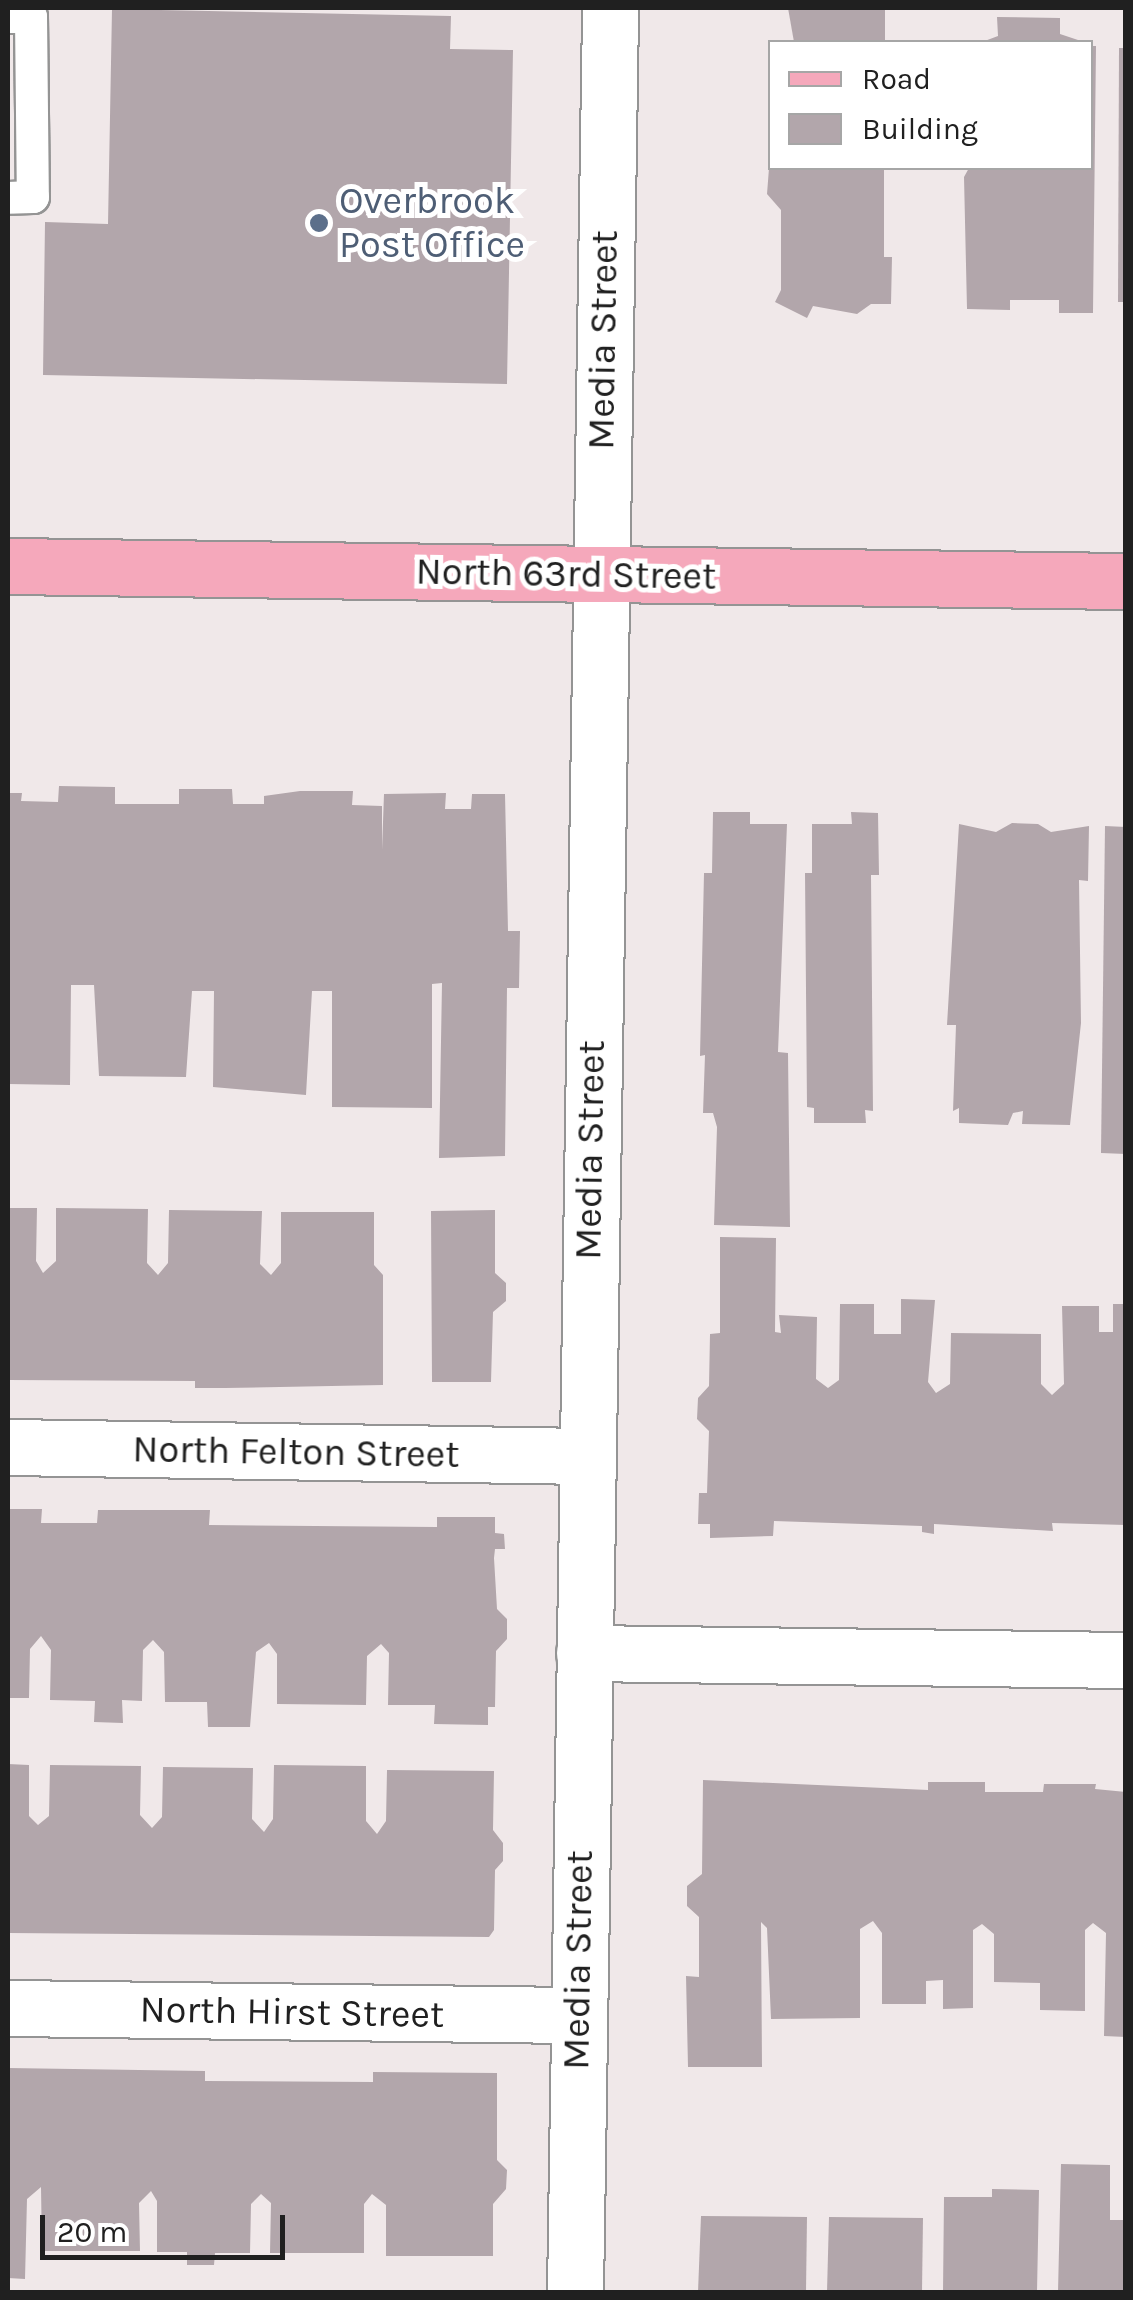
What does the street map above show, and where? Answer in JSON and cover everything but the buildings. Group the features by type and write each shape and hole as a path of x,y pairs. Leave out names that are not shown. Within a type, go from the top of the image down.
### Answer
{"main road":[{"name":"North 63rd Street","path":"8,566 1126,581"}],"street":[{"name":"Media Street","path":"575,2292 598,575 610,8"},
{"name":"North Felton Street","path":"8,1447 586,1456"},
{"path":"584,1653 1126,1660"},
{"name":"North Hirst Street","path":"8,2008 576,2015"}],"lane":[{"path":"8,198 32,197 23,14"}],"place":[{"name":"Overbrook Post Office","path":"319,223"}]}
